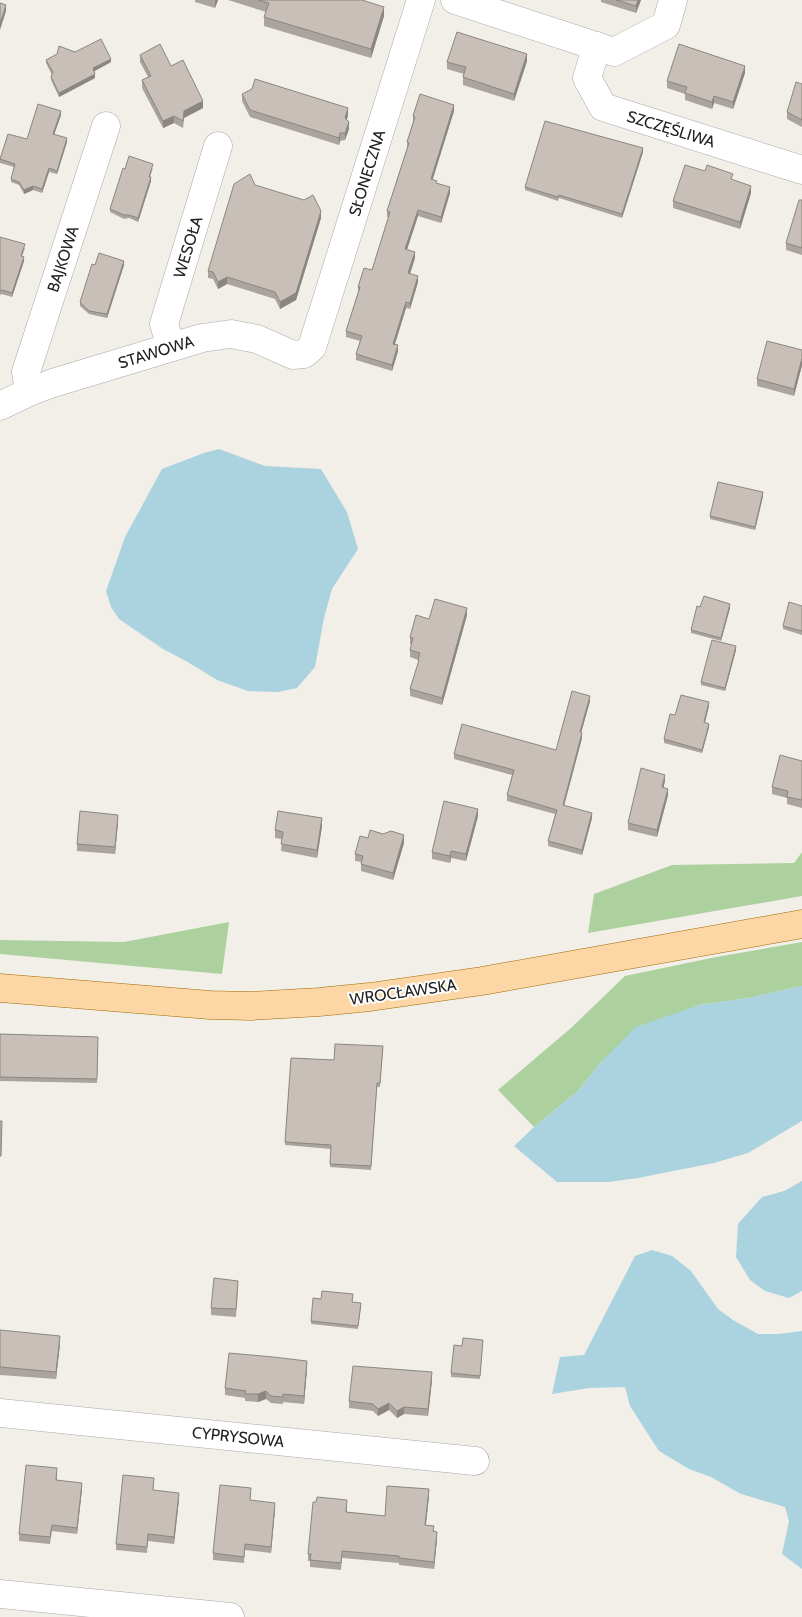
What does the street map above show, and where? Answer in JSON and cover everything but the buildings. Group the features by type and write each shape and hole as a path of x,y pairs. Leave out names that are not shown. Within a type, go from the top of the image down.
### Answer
{"main road":[{"name":"WROCŁAWSKA","path":"0,988 210,1005 251,1006 319,1002 370,997 482,981 802,924"}],"street":[{"name":"SŁONECZNA","path":"312,347 421,0"},
{"path":"455,0 614,52 666,25 673,0"},
{"name":"SZCZĘŚLIWA","path":"597,46 588,78 604,107 802,170"},
{"name":"BAJKOWA","path":"29,392 26,372 106,126"},
{"name":"WESOŁA","path":"171,347 164,324 218,146"},
{"name":"STAWOWA","path":"0,406 52,383 202,338 231,334 257,339 293,355 304,354 312,347"},
{"name":"CYPRYSOWA","path":"0,1413 476,1461"},
{"path":"0,1594 230,1617"}],"green space":[{"path":"802,852 802,896 588,933 594,894 672,865 794,863"},
{"path":"229,922 222,974 0,954 0,940 124,942"},
{"path":"802,942 802,986 749,998 699,1005 601,1062 578,1091 534,1127 498,1090 571,1028 625,976"}],"water":[{"path":"219,449 265,466 321,469 347,512 358,549 332,589 324,618 315,667 297,688 278,692 248,691 217,680 163,649 119,619 111,607 106,591 125,537 162,469"},
{"path":"802,986 802,1121 748,1153 714,1163 638,1178 608,1182 557,1182 514,1146 578,1091 601,1062 636,1027 699,1005 749,998"},
{"path":"802,1181 802,1291 789,1298 765,1291 750,1280 736,1257 738,1224 762,1197 784,1191"},
{"path":"652,1250 672,1256 691,1271 718,1309 758,1334 802,1331 802,1569 782,1554 789,1521 785,1507 741,1494 711,1477 689,1469 659,1451 630,1406 625,1387 589,1388 552,1394 560,1357 584,1355 635,1256"}]}
